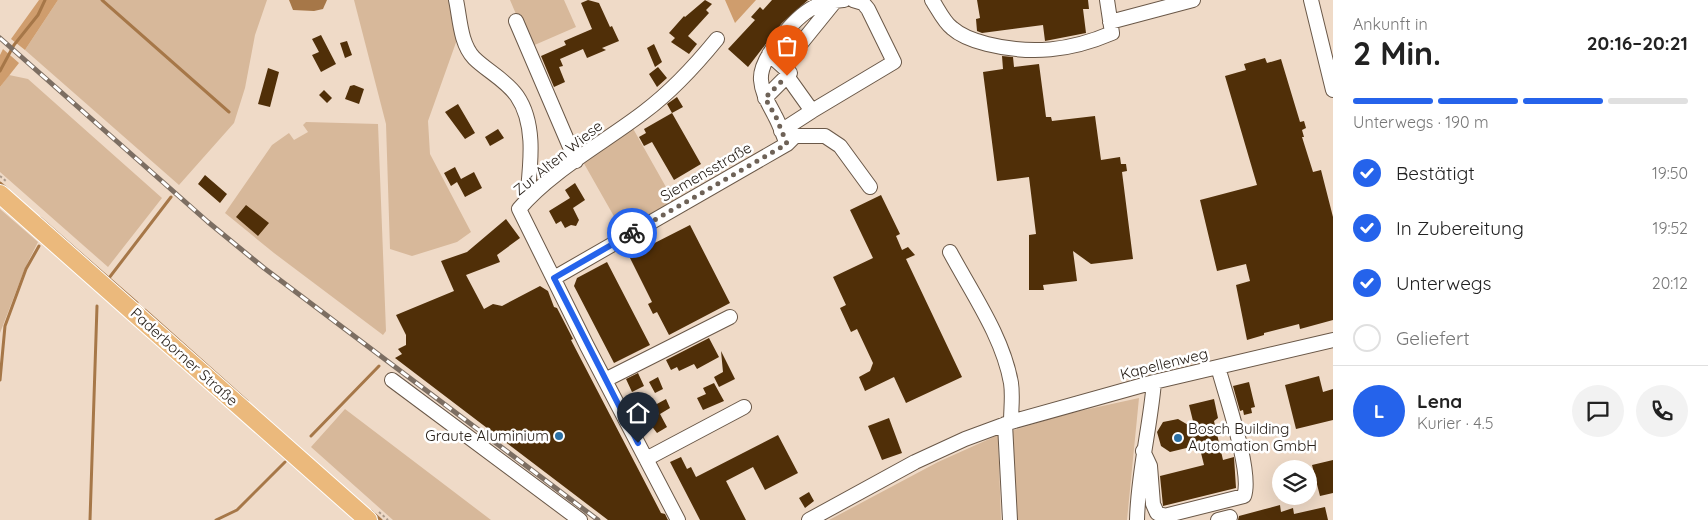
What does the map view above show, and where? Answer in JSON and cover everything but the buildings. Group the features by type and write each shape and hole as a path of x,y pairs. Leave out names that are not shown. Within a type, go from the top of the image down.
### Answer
{"main road":[{"name":"Paderborner Straße","path":"0,194 368,520"}],"street":[{"path":"456,0 463,37 470,52 517,96 526,115 529,128 530,152 527,200"},
{"path":"838,0 813,8 789,31 769,54 761,70 762,86 765,98 788,137 825,136 840,146 870,186"},
{"name":"Siemensstraße","path":"554,278 788,137 812,111 894,62 868,9 863,3 853,0"},
{"path":"932,0 951,28 972,40 1036,52 1090,43 1112,33 1107,0"},
{"path":"1110,22 1193,0"},
{"path":"1310,0 1333,90"},
{"path":"516,22 576,161"},
{"name":"Zur Alten Wiese","path":"678,520 605,380 520,209 527,200 576,161 675,87 717,39"},
{"path":"765,98 790,73 769,54"},
{"path":"787,76 812,111"},
{"path":"950,252 995,335 1012,385 1008,423 1010,520"},
{"path":"605,380 730,318"},
{"name":"Kapellenweg","path":"809,520 915,462 965,439 1008,423 1154,382 1333,340"},
{"path":"1143,452 1150,466 1153,504 1157,513 1164,516 1244,496 1247,484 1243,464 1218,367"},
{"path":"392,380 580,520"},
{"path":"1137,520 1143,452 1151,423 1154,382"},
{"path":"646,459 744,408"}],"shaded area":[{"path":"39,0 58,0 25,50 11,39"},
{"path":"58,0 267,0 255,35 245,88 234,123 179,185 25,50"},
{"path":"289,0 327,0 323,9 314,11 293,10"},
{"path":"354,0 453,0 459,34 428,121 430,154 471,232 457,242 412,256 390,249 386,124"},
{"path":"510,0 564,0 576,27 530,47"},
{"path":"725,0 756,0 735,23"},
{"path":"3,49 19,63 0,87 0,55"},
{"path":"9,75 28,79 162,198 108,267 0,172 0,87"},
{"path":"306,122 378,124 386,331 383,335 274,253 225,213 272,145 289,133 294,140 308,132 303,125"},
{"path":"631,125 675,203 624,234 582,160"},
{"path":"0,209 38,242 25,268 0,333"},
{"path":"1139,398 1127,520 1016,520 1011,431 1066,414"},
{"path":"345,409 491,520 393,520 311,447"},
{"path":"998,435 1001,520 829,520 938,462"}],"waterway":[{"path":"0,71 14,45 38,15 45,0"},
{"path":"102,0 229,112"},
{"path":"0,183 7,189"},
{"path":"109,278 171,197"},
{"path":"40,218 137,303"},
{"path":"0,380 5,326 26,269 39,246"},
{"path":"90,520 97,306"},
{"path":"145,310 247,401"},
{"path":"311,436 379,366"},
{"path":"216,520 237,510 285,462"},
{"path":"371,511 381,520"}],"railway":[{"path":"0,38 208,222 264,268 598,520"}],"way so far":[{"path":"632,233 787,144 776,117 765,98 787,76"}],"place":[{"name":"Graute Aluminium","path":"559,436"},
{"name":"Bosch Building Automation GmbH","path":"1178,438"}],"route":[{"path":"632,233 554,278 638,443"}]}
